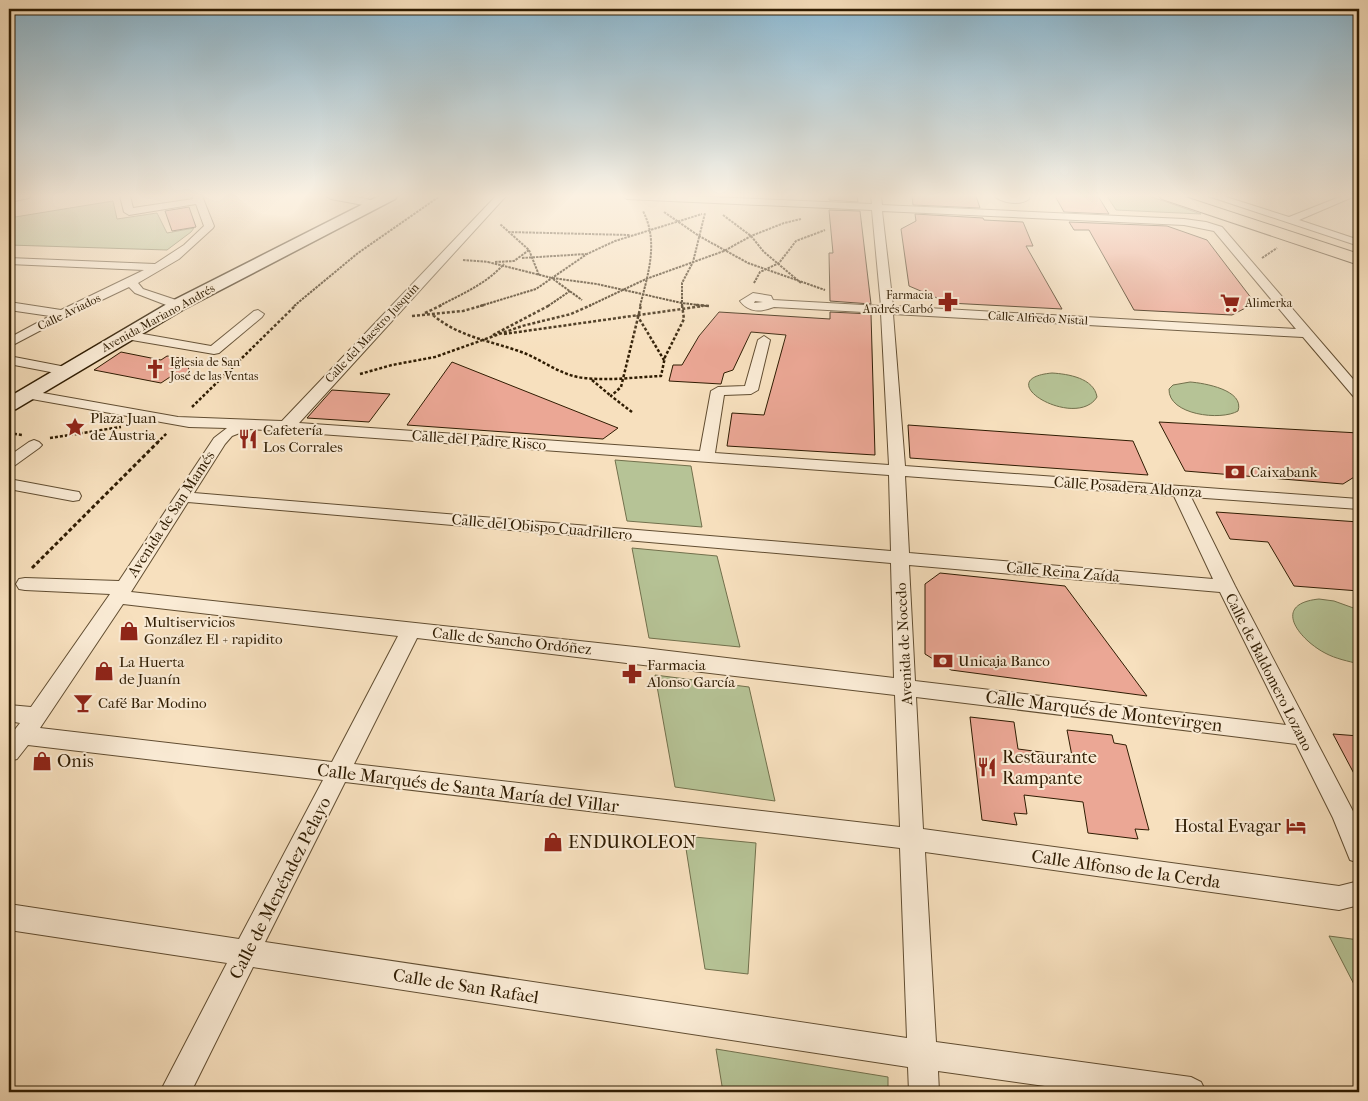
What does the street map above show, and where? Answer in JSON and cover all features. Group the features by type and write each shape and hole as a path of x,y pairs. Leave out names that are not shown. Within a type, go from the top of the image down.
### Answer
{"main road":[{"name":"Avenida Mariano Andrés","path":"17,399 178,305 290,247"},
{"path":"1321,247 1359,260"},
{"path":"1342,247 1359,253"}],"street":[{"name":"Calle Aviados","path":"9,343 62,314 131,282 187,247"},
{"name":"Calle del Maestro Jusquín","path":"285,426 452,247"},
{"name":"Avenida de Nocedo","path":"881,247 887,310 897,470 924,1092"},
{"path":"1234,247 1359,394"},
{"path":"9,261 155,267"},
{"path":"131,282 140,291 178,305"},
{"name":"Calle Alfredo Nistal","path":"770,303 1307,333"},
{"path":"9,306 62,314"},
{"path":"126,335 214,350 258,314"},
{"path":"707,456 718,391 751,390 764,340"},
{"path":"9,360 66,371"},
{"path":"17,399 133,414 176,424 211,429 219,441"},
{"name":"Calle del Padre Risco","path":"176,424 285,426 897,470"},
{"name":"Calle del Padre Risco","path":"219,441 227,433 252,424"},
{"path":"9,463 35,439"},
{"name":"Avenida de San Mamés","path":"16,744 120,593 219,441"},
{"name":"Calle Posadera Aldonza","path":"897,470 1359,504"},
{"path":"9,484 73,496"},
{"name":"Calle de Baldomero Lozano","path":"1180,491 1302,736 1351,816 1359,852"},
{"name":"Calle del Obispo Cuadrillero","path":"184,497 900,558"},
{"name":"Calle Reina Zaída","path":"900,558 1226,586"},
{"name":"Avenida de San Mamés","path":"27,578 120,593"},
{"name":"Calle de Sancho Ordóñez","path":"120,593 411,630 906,687"},
{"name":"Calle de Menéndez Pelayo","path":"175,1092 411,630"},
{"name":"Calle Marqués de Montevirgen","path":"906,687 1302,736"},
{"path":"9,713 37,716"},
{"name":"Calle Marqués de Santa María del Villar","path":"16,744 340,772 913,840"},
{"name":"Calle Alfonso de la Cerda","path":"913,840 1349,896"},
{"name":"Calle de San Rafael","path":"9,917 922,1054 1191,1092"}],"path":[{"path":"191,409 280,319 321,282 367,247"},
{"path":"526,247 529,250 539,275"},
{"path":"404,316 463,311 536,289 586,254 601,247"},
{"path":"611,396 621,387 624,377 652,257 651,247"},
{"path":"432,314 446,325 527,354 568,376 592,380 662,376 664,360 684,319 682,284 693,262 696,247"},
{"path":"718,247 766,270 825,290"},
{"path":"326,384 392,365 435,357 522,326 571,314 646,279 731,247"},
{"path":"760,247 801,283"},
{"path":"753,286 760,272 779,263 791,247"},
{"path":"521,258 529,250"},
{"path":"420,315 434,310 448,300 476,287 504,264 521,258 586,254"},
{"path":"457,260 504,264 552,278 597,284 709,306 498,335"},
{"path":"552,278 582,300"},
{"path":"485,340 554,303 570,291"},
{"path":"637,315 664,360"},
{"path":"592,380 632,412"},
{"path":"27,578 176,424"},
{"path":"9,433 35,439 130,426"}],"green space":[{"path":"84,247 170,247 167,250"},
{"path":"1052,373 1065,374 1086,381 1091,385 1097,397 1086,406 1072,408 1056,406 1042,400 1032,392 1029,384 1034,377"},
{"path":"1190,382 1213,386 1230,393 1239,404 1238,411 1230,414 1208,415 1186,410 1177,405 1171,398 1169,389 1173,385"},
{"path":"615,460 691,466 702,527 627,521"},
{"path":"632,548 717,556 740,647 649,638"},
{"path":"1319,599 1334,601 1359,610 1359,664 1325,653 1299,632 1294,623 1293,615 1296,608 1304,602"},
{"path":"655,675 749,687 775,801 675,787"},
{"path":"684,836 756,843 748,974 705,969"},
{"path":"1329,936 1359,940 1359,994"},
{"path":"716,1049 888,1077 888,1092 723,1092"}],"building":[{"path":"832,247 864,247 871,304 830,301 829,253 833,253"},
{"path":"904,247 1027,247 1062,309 949,303 909,286"},
{"path":"1099,247 1213,247 1255,303 1232,315 1134,310"},
{"path":"719,312 830,319 830,312 871,314 875,455 727,446 732,413 764,415 786,335 751,332 733,370 724,373 721,384 669,381 673,365 682,365 699,336"},
{"name":"Iglesia de San José de las Ventas","path":"121,352 161,360 167,356 187,359 189,371 184,375 170,377 161,383 94,370"},
{"path":"452,362 618,428 603,439 407,425"},
{"path":"332,390 390,394 369,422 307,418"},
{"path":"1159,422 1359,433 1359,474 1343,484 1185,471"},
{"path":"908,425 1133,441 1148,475 910,458"},
{"path":"1216,512 1359,522 1359,591 1294,586 1268,542 1230,539"},
{"path":"940,573 1065,586 1147,696 951,670 925,654 925,584"},
{"path":"970,717 1014,722 1018,749 1072,756 1067,730 1112,735 1114,743 1126,745 1149,830 1135,829 1138,839 1088,833 1083,802 1024,795 1027,814 1014,813 1017,825 982,820"},
{"path":"1333,734 1359,736 1359,783"}],"place":[{"name":"Farmacia Andrés Carbó","path":"948,302"},
{"name":"Alimerka","path":"1230,303"},
{"name":"Iglesia de San José de las Ventas","path":"155,369"},
{"name":"Plaza Juan de Austria","path":"75,427"},
{"name":"Cafetería Los Corrales","path":"248,439"},
{"name":"Caixabank","path":"1235,472"},
{"name":"Multiservicios González El + rapidito","path":"129,631"},
{"name":"Unicaja Banco","path":"943,661"},
{"name":"La Huerta de Juanín","path":"104,671"},
{"name":"Farmacia Alonso García","path":"632,674"},
{"name":"Café Bar Modino","path":"83,703"},
{"name":"Onis","path":"42,761"},
{"name":"Restaurante Rampante","path":"987,767"},
{"name":"Hostal Evagar","path":"1296,826"},
{"name":"ENDUROLEON","path":"553,842"}]}
